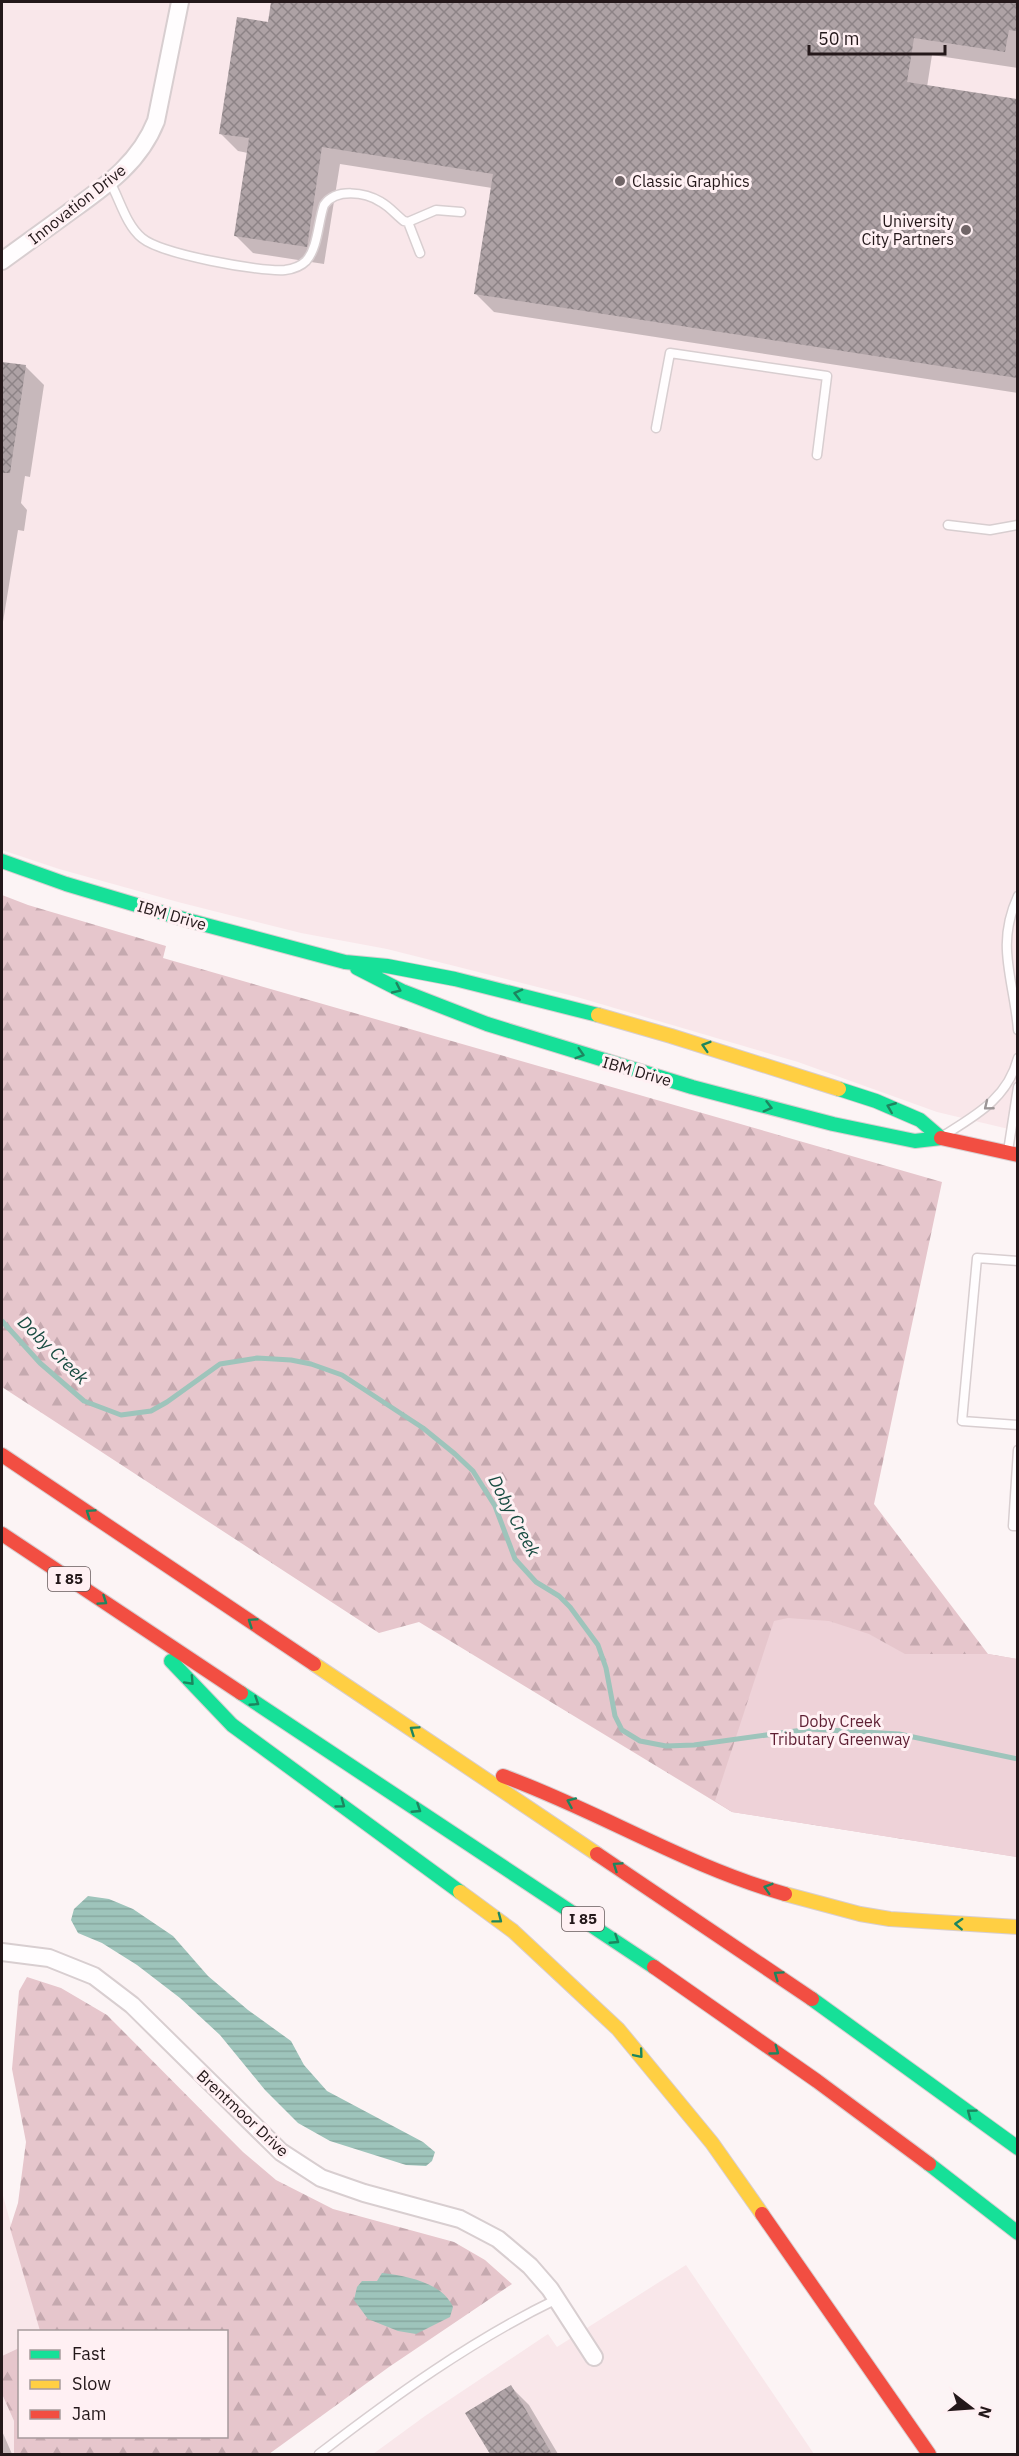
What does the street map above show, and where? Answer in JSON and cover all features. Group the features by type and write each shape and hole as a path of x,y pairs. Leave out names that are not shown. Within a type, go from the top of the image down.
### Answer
{"main road":[{"name":"IBM Drive","path":"2,861 66,884 345,962 387,966 455,979 557,1004 682,1039 876,1101 920,1120 940,1138"},
{"name":"IBM Drive","path":"345,962 429,1003 487,1024 630,1069 833,1124 915,1141 940,1138 1013,1154"},
{"path":"2,1455 779,1975 1017,2148"},
{"name":"I 85","path":"2,1534 655,1967 854,2108 945,2175 1017,2233"},
{"path":"136,1623 231,1725 513,1931 618,2029 712,2143 929,2454"},
{"path":"463,1762 538,1787 713,1870 799,1898 870,1916 910,1921 1017,1927"}],"street":[{"name":"Innovation Drive","path":"2,261 110,182 134,160 151,134 156,121 180,2"},
{"name":"Brentmoor Drive","path":"2,1952 49,1958 94,1976 132,2005 281,2152 321,2178 364,2193 460,2219 498,2239 530,2266 594,2357"}],"lane":[{"path":"110,182 134,229 156,247 174,253 276,270 296,268 306,261 312,249 324,205 333,196 350,194 378,200 408,222 436,210 461,212"},
{"path":"408,222 420,254"},
{"path":"656,428 669,353 827,376 818,455"},
{"path":"948,525 990,530 1017,525"},
{"path":"1017,896 1006,929 1005,949 1015,1001 1017,1030"},
{"path":"940,1138 984,1109 999,1096 1011,1076 1017,1058"},
{"path":"1013,1154 1017,1087"},
{"path":"1017,1261 977,1258 963,1421 1017,1425"},
{"path":"1017,1450 1012,1526 1017,1526"},
{"path":"319,2454 390,2401 515,2320 556,2300"}],"shaded area":[{"path":"2,2 1017,2 1017,1131 937,1112 798,1062 577,997 387,949 301,933 178,902 59,869 2,850"},
{"path":"88,1896 109,1899 133,1909 173,1936 208,1976 248,2010 291,2041 304,2065 327,2091 423,2142 435,2152 432,2161 426,2166 406,2165 330,2141 298,2123 265,2090 220,2035 180,1998 137,1965 102,1943 78,1933 71,1920 74,1909"},
{"path":"2,2192 40,2330 18,2330 18,2348 2,2356"},
{"path":"686,2265 814,2454 373,2454 425,2416 548,2334 557,2347"},
{"path":"382,2273 412,2278 432,2286 448,2298 453,2307 450,2317 416,2334 398,2331 368,2319 354,2300 357,2287 362,2281 377,2281"},
{"path":"2,2394 14,2421 14,2454 2,2454"}],"green space":[{"path":"2,895 28,905 166,946 163,958 942,1182 874,1504 988,1654 1017,1659 1017,1857 732,1812 419,1622 379,1633 2,1387"},
{"name":"Doby Creek Tributary Greenway","path":"788,1618 829,1621 869,1634 905,1654 988,1654 1017,1659 1017,1857 732,1812 715,1801 774,1621"},
{"path":"27,1977 61,1988 107,2015 243,2152 276,2180 333,2209 454,2242 485,2260 512,2284 389,2367 269,2454 14,2454 14,2421 2,2394 2,2356 18,2348 18,2438 228,2438 228,2330 40,2330 10,2228 18,2203 26,2142 12,2069 19,1991"}],"building":[{"path":"271,2 1017,2 1017,31 1009,30 1005,52 914,38 907,82 1017,99 1017,378 474,294 493,174 322,147 307,247 234,236 249,138 219,134 237,17 268,22"},
{"path":"2,362 26,365 10,473 2,473"},
{"path":"511,2385 552,2454 490,2454 465,2413"}],"waterway":[{"name":"Doby Creek","path":"2,1321 40,1363 84,1401 121,1415 151,1411 220,1364 257,1358 291,1360 311,1364 342,1375 423,1428 473,1471 495,1506 515,1559 536,1582 559,1596 570,1607 598,1645 606,1668 615,1716 622,1730 640,1741 666,1746 694,1745 810,1729 899,1734 1018,1759"}],"traffic: fast":[{"path":"2,861 66,884 187,920 345,962 387,966 455,979 598,1015"},
{"path":"357,968 402,991 487,1024 692,1087 833,1124 915,1141 941,1138"},
{"path":"839,1089 876,1101 920,1120 941,1138"},
{"path":"171,1661 232,1725 460,1892"},
{"path":"241,1693 654,1967"},
{"path":"812,1999 1018,2148"},
{"path":"929,2164 1018,2233"}],"traffic: slow":[{"path":"598,1015 839,1089"},
{"path":"314,1664 597,1854"},
{"path":"460,1892 513,1931 618,2029 712,2143 762,2214"},
{"path":"785,1894 860,1914 890,1919 1018,1927"}],"traffic: jam":[{"path":"941,1138 1018,1155"},
{"path":"2,1455 314,1664"},
{"path":"2,1534 241,1693"},
{"path":"503,1776 574,1805 713,1869 785,1894"},
{"path":"597,1854 812,1999"},
{"path":"654,1967 817,2081 929,2164"},
{"path":"762,2214 929,2454"}],"place":[{"name":"Classic Graphics","path":"620,181"},
{"name":"University City Partners","path":"966,230"}]}
